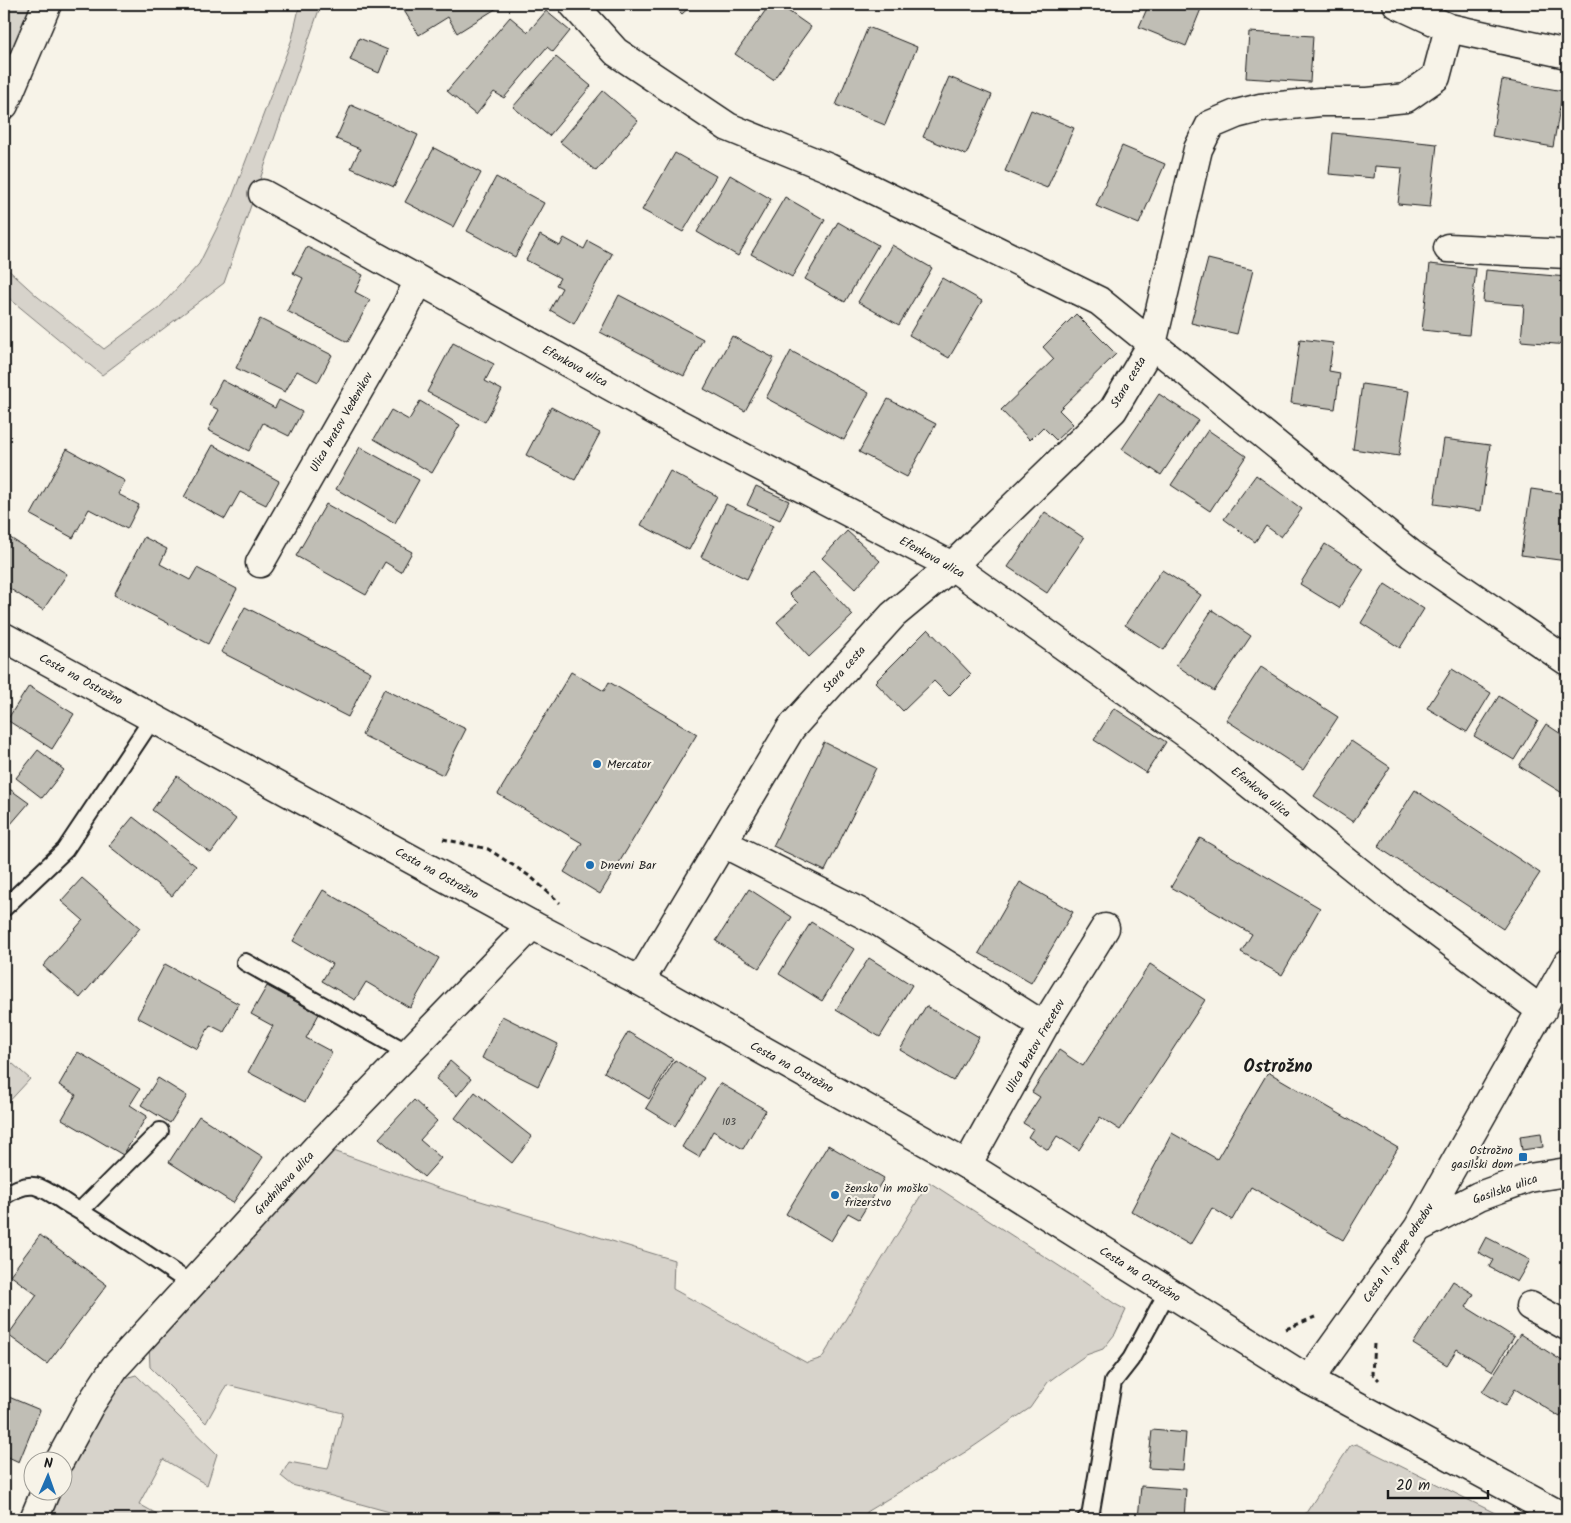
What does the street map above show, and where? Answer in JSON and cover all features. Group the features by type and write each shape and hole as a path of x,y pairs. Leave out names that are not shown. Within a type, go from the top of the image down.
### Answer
{"street":[{"path":"4,105 47,4"},
{"path":"573,4 616,52 728,127 830,168 1098,300 1411,554 1567,661"},
{"path":"1397,4 1450,28 1567,54"},
{"name":"Stara cesta","path":"640,981 791,728 893,615 952,566 1112,410 1152,344 1198,149 1210,125 1236,114 1260,108 1320,102 1368,102 1406,98 1436,77 1450,28"},
{"name":"Efenkova ulica","path":"263,194 679,424 952,566 1194,739 1394,900 1542,1011"},
{"path":"1448,248 1567,254"},
{"name":"Ulica bratov Vedenikov","path":"260,562 401,316 419,281"},
{"name":"Cesta na Ostrožno","path":"4,637 532,925 640,981 967,1165 1309,1380 1567,1519"},
{"path":"723,843 879,922 1044,1026"},
{"name":"Gradnikova ulica","path":"66,1450 90,1406 115,1367 321,1143 532,925"},
{"name":"Ulica bratov Frecetov","path":"967,1165 1044,1026 1105,928"},
{"name":"Cesta II. grupe odredov","path":"1309,1380 1418,1228 1567,964"},
{"name":"Gasilska ulica","path":"1418,1228 1479,1196 1529,1178 1567,1172"},
{"path":"1530,1306 1567,1326"},
{"path":"34,1519 42,1500"}],"lane":[{"path":"4,908 65,850 153,718"},
{"path":"245,962 408,1053"},
{"path":"80,1211 160,1130"},
{"path":"4,1196 24,1186 36,1186 80,1211 191,1284"},
{"path":"1086,1519 1090,1517 1113,1382 1131,1359 1168,1291"}],"shaded area":[{"path":"4,4 39,4 4,87"},
{"path":"300,4 321,4 224,283 102,375 4,294 4,266 38,297 104,349 159,308 199,264 231,200 292,39"},
{"path":"4,1056 30,1079 4,1107"},
{"path":"331,1150 438,1188 674,1260 673,1289 807,1363 822,1358 929,1182 1126,1310 1115,1334 1103,1349 1086,1355 1048,1382 1030,1408 967,1451 866,1512 871,1519 404,1519 404,1516 292,1485 281,1476 289,1462 328,1469 343,1413 227,1385 206,1423 150,1367 149,1346"},
{"path":"136,1375 217,1454 207,1485 163,1459 139,1504 166,1519 44,1519 52,1500 72,1500 72,1457 97,1408 115,1381"},
{"path":"1356,1444 1507,1519 1302,1519 1350,1446"}],"building":[{"path":"400,4 494,4 497,8 457,33 448,17 419,35"},
{"path":"672,4 693,4 682,14"},
{"path":"770,4 778,4 811,27 773,80 735,54"},
{"path":"1081,4 1096,4 1093,10"},
{"path":"1149,4 1203,4 1186,46 1139,27"},
{"path":"546,11 570,31 553,52 547,47 504,98 494,92 476,115 447,91 510,17 528,32"},
{"path":"868,27 917,47 885,125 836,105"},
{"path":"1249,32 1313,36 1310,82 1246,78"},
{"path":"359,38 388,50 379,73 350,60"},
{"path":"556,57 591,86 549,136 513,107"},
{"path":"949,77 992,95 966,155 923,137"},
{"path":"1502,80 1563,91 1553,147 1492,136"},
{"path":"603,91 638,121 596,171 560,142"},
{"path":"351,105 418,135 394,187 351,168 360,149 336,139"},
{"path":"1031,110 1074,128 1047,188 1005,171"},
{"path":"1333,133 1437,144 1430,207 1398,204 1402,168 1375,166 1374,178 1329,174"},
{"path":"1122,146 1165,164 1139,224 1096,206"},
{"path":"434,148 481,173 453,227 405,202"},
{"path":"675,153 716,176 683,232 642,210"},
{"path":"730,175 771,199 738,256 697,232"},
{"path":"496,177 544,203 515,257 467,231"},
{"path":"785,197 825,220 792,277 751,254"},
{"path":"838,222 878,245 845,302 805,279"},
{"path":"540,235 560,246 564,238 584,249 588,241 612,254 574,324 550,310 562,288 556,285 560,278 526,260"},
{"path":"892,245 932,268 899,325 858,302"},
{"path":"307,247 363,275 355,292 370,300 348,342 287,311 303,278 293,273"},
{"path":"1208,259 1253,270 1237,334 1191,323"},
{"path":"1430,264 1476,269 1469,335 1422,330"},
{"path":"1486,270 1567,277 1567,345 1521,341 1524,305 1483,302"},
{"path":"942,278 982,301 949,358 909,335"},
{"path":"619,295 703,339 684,376 600,332"},
{"path":"1076,314 1116,354 1059,410 1073,424 1056,440 1043,427 1030,440 1001,410 1054,359 1043,347"},
{"path":"260,319 332,355 318,382 297,371 285,392 236,368"},
{"path":"732,336 774,358 745,411 704,389"},
{"path":"1300,339 1333,343 1329,371 1340,373 1335,409 1291,403"},
{"path":"453,343 494,364 485,381 502,390 485,422 427,392"},
{"path":"791,351 869,393 844,440 766,398"},
{"path":"222,380 275,408 279,400 302,412 289,436 263,423 249,451 208,430 219,410 209,405"},
{"path":"1362,384 1409,391 1399,456 1353,449"},
{"path":"1159,394 1198,420 1161,475 1122,449"},
{"path":"888,399 936,424 907,477 859,452"},
{"path":"420,401 460,425 432,473 374,439 391,410 409,420"},
{"path":"551,407 600,433 575,480 526,455"},
{"path":"1208,430 1246,456 1210,511 1171,485"},
{"path":"1444,439 1490,445 1481,511 1434,504"},
{"path":"213,445 279,481 266,505 240,492 225,519 184,497"},
{"path":"360,447 419,480 395,523 336,489"},
{"path":"67,449 125,481 118,494 139,505 127,529 89,509 73,538 31,515"},
{"path":"670,471 717,496 689,550 641,525"},
{"path":"1256,475 1302,509 1281,537 1266,526 1255,542 1224,519"},
{"path":"756,486 789,501 780,520 747,505"},
{"path":"1531,489 1567,494 1567,561 1521,555"},
{"path":"326,504 412,552 401,572 385,562 366,595 296,556"},
{"path":"726,504 773,526 747,579 701,557"},
{"path":"1045,512 1084,538 1047,593 1008,567"},
{"path":"847,531 880,561 855,589 822,558"},
{"path":"4,534 67,574 43,610 4,585"},
{"path":"144,537 167,549 160,564 190,580 197,568 237,589 208,644 114,595"},
{"path":"1325,544 1364,569 1339,608 1300,584"},
{"path":"1162,570 1201,595 1164,650 1125,625"},
{"path":"813,572 853,615 809,657 777,622 798,603 789,594"},
{"path":"1385,584 1424,609 1400,648 1361,623"},
{"path":"245,607 371,672 348,717 221,652"},
{"path":"1212,610 1251,636 1214,691 1176,665"},
{"path":"928,629 971,674 949,696 934,681 903,711 875,682"},
{"path":"1261,667 1338,717 1303,770 1226,720"},
{"path":"1452,669 1491,693 1467,732 1427,708"},
{"name":"Mercator","path":"571,672 604,691 609,682 697,734 600,894 564,872 582,843 498,794"},
{"path":"29,686 74,714 52,749 7,720"},
{"path":"384,689 466,729 443,775 362,735"},
{"path":"1499,696 1538,721 1514,760 1474,736"},
{"path":"1114,708 1166,742 1146,773 1094,740"},
{"path":"1546,724 1567,738 1567,796 1519,766"},
{"path":"1351,741 1390,767 1353,822 1314,796"},
{"path":"824,742 876,768 825,871 773,846"},
{"path":"38,750 64,770 42,798 16,778"},
{"path":"177,776 236,819 211,853 152,810"},
{"path":"4,785 29,803 4,832"},
{"path":"1415,790 1540,873 1503,929 1378,847"},
{"path":"133,817 196,866 172,896 109,846"},
{"path":"1200,838 1320,908 1282,975 1241,952 1252,934 1171,887"},
{"path":"82,878 140,928 80,998 43,966 83,920 61,901"},
{"path":"1020,882 1073,912 1031,983 979,953"},
{"path":"749,889 792,917 759,968 716,941"},
{"path":"323,890 439,958 410,1008 366,982 355,1000 322,981 332,964 293,941"},
{"path":"811,922 854,949 822,1001 779,974"},
{"path":"869,958 912,985 880,1037 836,1010"},
{"path":"165,964 239,1004 224,1032 210,1025 197,1049 137,1017"},
{"path":"1150,964 1205,1000 1120,1130 1100,1117 1079,1150 1057,1136 1048,1150 1028,1137 1033,1129 1023,1123 1040,1097 1032,1092 1059,1050 1083,1066"},
{"path":"267,986 319,1014 306,1038 332,1052 305,1102 248,1072 273,1026 251,1014"},
{"path":"926,1006 979,1037 953,1081 900,1050"},
{"path":"502,1016 558,1044 538,1086 482,1058"},
{"path":"628,1032 673,1059 649,1099 604,1072"},
{"path":"78,1052 140,1089 130,1105 147,1116 123,1155 62,1119 76,1095 59,1085"},
{"path":"675,1060 704,1078 675,1126 646,1108"},
{"path":"450,1061 471,1079 457,1096 436,1079"},
{"path":"1268,1072 1398,1148 1343,1240 1251,1187 1232,1220 1212,1208 1190,1245 1131,1211 1172,1133 1217,1159"},
{"path":"158,1078 187,1096 170,1123 141,1105"},
{"path":"720,1083 766,1110 743,1149 713,1131 699,1157 682,1147"},
{"path":"475,1092 532,1137 512,1163 455,1118"},
{"path":"414,1100 437,1121 420,1140 441,1158 424,1177 379,1138"},
{"path":"199,1116 263,1157 233,1203 169,1162"},
{"path":"1541,1133 1543,1147 1522,1150 1520,1136"},
{"name":"žensko in moško frizerstvo","path":"828,1145 884,1178 859,1219 848,1213 831,1241 786,1214"},
{"path":"40,1235 107,1285 47,1364 8,1335 37,1295 10,1275"},
{"path":"1486,1237 1530,1260 1517,1282 1489,1267 1493,1260 1478,1252"},
{"path":"1453,1281 1474,1294 1466,1307 1514,1337 1493,1371 1457,1349 1447,1365 1413,1344"},
{"path":"1520,1334 1567,1364 1567,1407 1560,1417 1515,1389 1505,1406 1482,1392"},
{"path":"4,1395 40,1410 24,1450 22,1450 19,1462 4,1455"},
{"path":"1152,1430 1186,1433 1183,1470 1148,1468"},
{"path":"1141,1486 1186,1489 1184,1519 1138,1519"}],"place":[{"name":"Mercator","path":"597,764"},
{"name":"Dnevni Bar","path":"590,865"},
{"name":"Ostrožno gasilski dom","path":"1523,1157"},
{"name":"žensko in moško frizerstvo","path":"835,1195"}],"district":[{"name":"Ostrožno","path":"1278,1066"}]}
